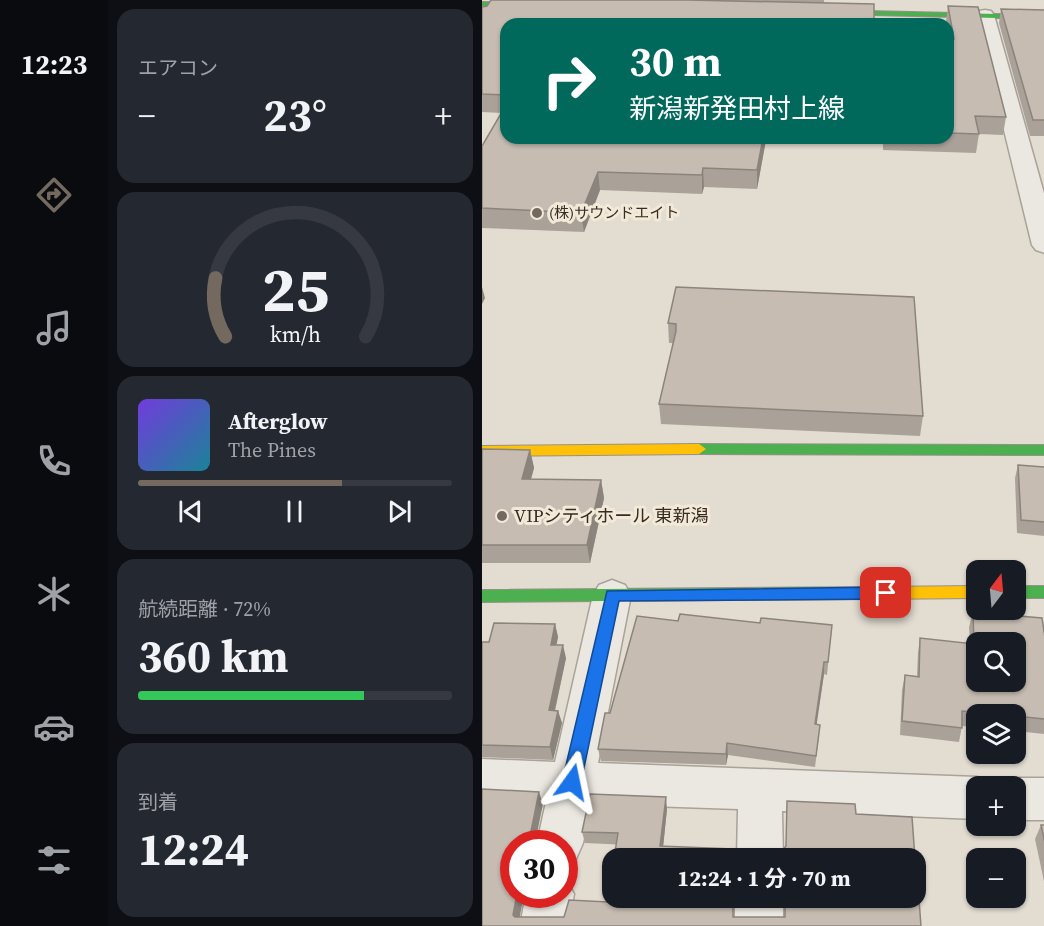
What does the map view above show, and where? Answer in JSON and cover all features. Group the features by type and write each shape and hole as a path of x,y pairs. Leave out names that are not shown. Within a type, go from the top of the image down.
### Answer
{"street":[{"path":"485,8 550,6"},
{"path":"820,12 1044,17"},
{"path":"985,15 1044,245"},
{"path":"482,451 1044,450"},
{"path":"482,596 966,592"},
{"path":"1026,592 1044,592"},
{"path":"563,830 612,595"},
{"path":"482,778 966,798"},
{"path":"760,790 760,848"},
{"path":"1026,799 1044,799"},
{"path":"544,926 547,908"},
{"path":"759,908 759,926"}],"building":[{"path":"491,0 686,0 874,4 874,18 500,18 500,95 482,94 482,7 487,6"},
{"path":"948,6 978,7 1006,117 975,116 979,134 954,133 954,18 950,18"},
{"path":"1001,9 1045,10 1045,120 1033,120"},
{"path":"500,115 500,144 762,144 757,170 703,168 702,175 598,172 581,213 482,208 482,146"},
{"path":"676,287 914,297 923,416 659,404 676,331 676,324 668,323"},
{"path":"482,449 530,450 522,479 601,480 587,545 482,545"},
{"path":"1018,465 1045,467 1045,522 1021,520"},
{"path":"680,614 760,623 761,618 832,625 828,662 824,662 815,724 820,725 816,756 727,743 726,754 598,749 605,713 610,713 637,616 678,621"},
{"path":"1026,617 1042,618 1045,638 1045,719 1026,717 1026,704 966,704 966,711 962,711 962,728 902,721 905,675 919,677 920,638 966,643 966,692 1026,692 1026,632 974,632 973,620 1026,620"},
{"path":"494,623 555,624 551,645 563,645 549,710 558,711 550,747 482,745 482,642 489,642"},
{"path":"482,789 539,792 531,830 500,830 500,908 514,908 513,915 515,917 564,917 567,908 578,908 578,900 602,902 602,908 733,908 733,917 785,917 785,908 920,908 921,926 482,926"},
{"path":"590,794 666,797 660,846 709,848 616,848 618,833 582,832"},
{"path":"787,801 855,804 856,814 912,817 914,848 784,848"},
{"path":"1041,825 1045,825 1045,843"}],"traffic: fast":[{"path":"482,4 534,5"},
{"path":"829,12 1045,17"},
{"path":"699,449 1045,450"},
{"path":"1026,592 1045,592"},
{"path":"482,596 875,593"}],"traffic: slow":[{"path":"482,451 699,449"},
{"path":"875,593 966,592"}],"place":[{"name":"(株)サウンドエイト","path":"537,213"},
{"name":"VIPシティホール 東新潟","path":"502,516"}],"route":[{"path":"572,782 612,595 886,593"}]}
